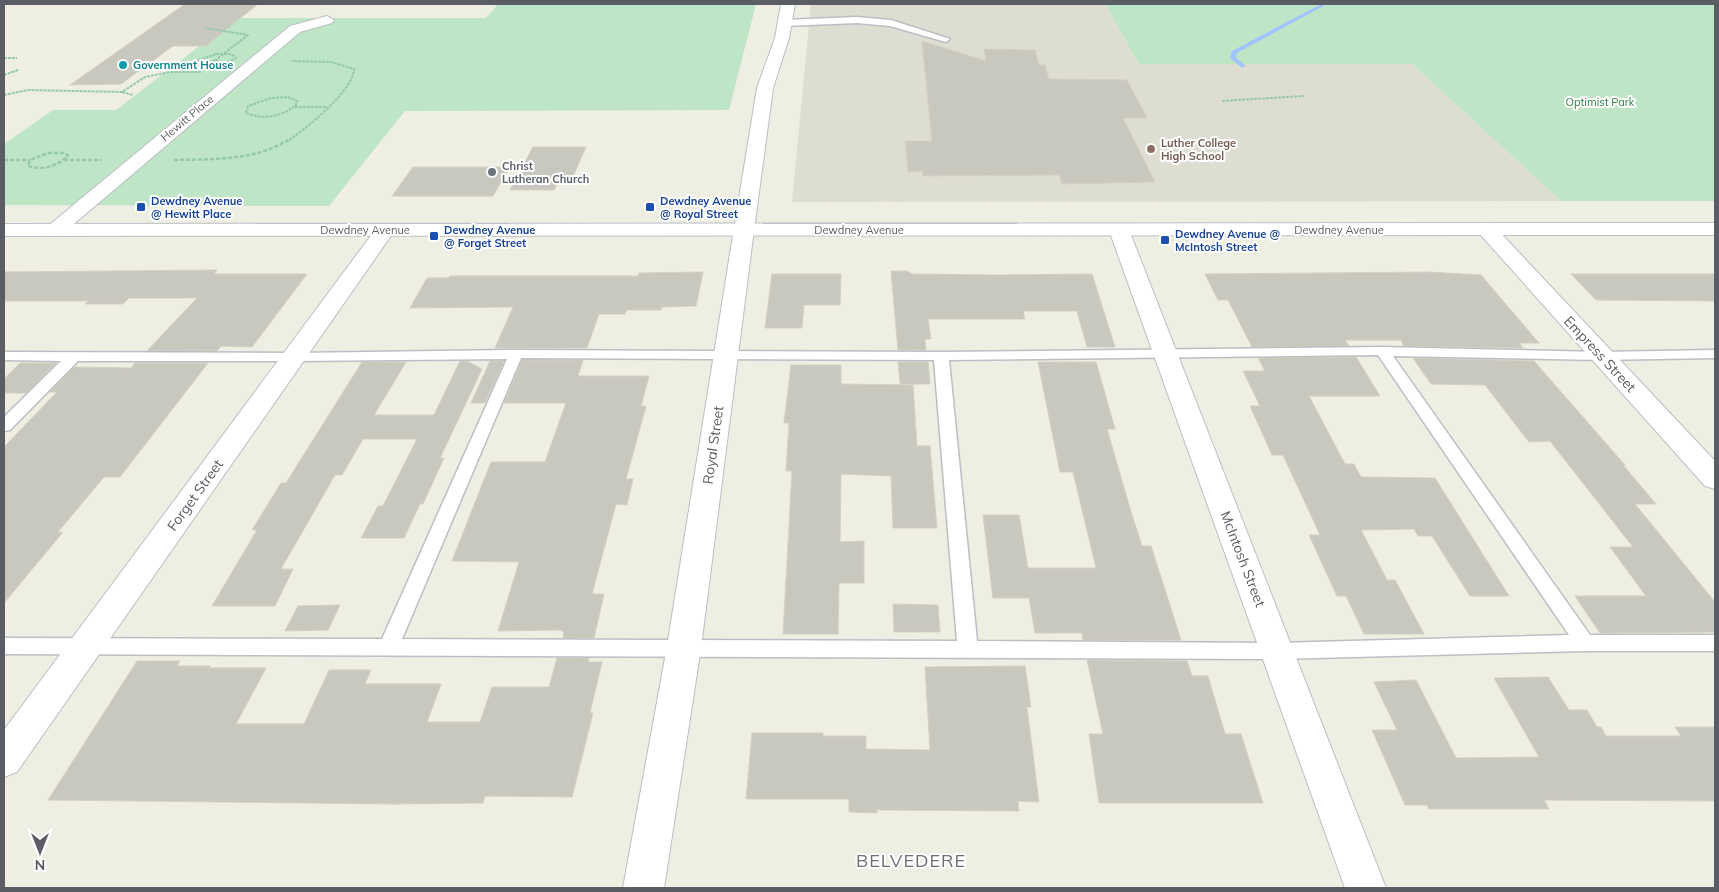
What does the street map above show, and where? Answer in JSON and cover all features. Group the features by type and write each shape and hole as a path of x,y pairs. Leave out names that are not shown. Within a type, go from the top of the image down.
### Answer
{"street":[{"name":"Royal Street","path":"643,888 684,648 765,88 786,13"},
{"name":"Hewitt Place","path":"55,230 136,160 295,29 327,20"},
{"name":"Dewdney Avenue","path":"7,233 55,230 1715,230"},
{"name":"Forget Street","path":"4,760 385,230"},
{"name":"McIntosh Street","path":"1120,230 1366,888"},
{"name":"Empress Street","path":"1486,230 1715,479"}],"lane":[{"path":"786,13 891,23 946,39"},
{"path":"1382,351 1585,643"},
{"path":"4,356 295,357 516,354 941,356 1382,351 1601,356 1715,354"},
{"path":"389,646 516,354"},
{"path":"4,426 74,356"},
{"path":"941,356 968,649"},
{"path":"4,646 389,646 1277,651 1585,643 1715,643"}],"path":[{"path":"122,92 145,77 171,72 200,72 248,35 205,28"},
{"path":"196,61 208,56 224,54 235,56 233,61"},
{"path":"4,58 17,58"},
{"path":"196,61 195,66 205,68 221,66 233,61"},
{"path":"64,160 226,160 262,153 291,141 328,107 353,80 354,70 345,64 331,62 196,61"},
{"path":"4,76 18,70"},
{"path":"4,96 28,90 122,92 133,95"},
{"path":"1222,101 1304,96"},
{"path":"294,107 297,101 294,99 270,98 248,106 246,112 254,116 269,116 286,112 294,107 328,107"},
{"path":"4,160 30,160 48,153 58,152 66,153 68,156 52,166 36,168 28,166 30,160"}],"shaded area":[{"name":"Luther College High School","path":"811,4 1105,4 1139,64 1412,64 1561,201 792,202"}],"green space":[{"path":"498,4 756,4 729,110 405,111 329,206 4,205 4,144 53,110 116,110 236,18 486,18"},
{"name":"Optimist Park","path":"1105,4 1715,4 1715,201 1561,201 1412,64 1139,64"}],"building":[{"name":"Government House","path":"185,4 258,4 206,46 173,46 121,84 70,85"},
{"name":"Luther College High School","path":"922,41 986,61 984,49 1035,50 1039,65 1045,65 1049,79 1127,80 1147,118 1123,118 1155,182 1062,184 1059,175 923,176 922,171 908,172 905,141 932,141"},
{"path":"533,147 586,147 571,181 559,181 554,190 510,190"},
{"path":"413,167 510,167 493,196 392,196"},
{"path":"217,270 214,274 307,274 252,347 221,346 217,351 147,351 197,298 129,298 123,304 85,304 88,301 4,301 4,272"},
{"path":"891,271 907,271 912,274 1092,274 1115,347 1087,347 1077,311 1023,311 1025,319 928,319 931,339 925,339 926,350 898,350"},
{"path":"703,272 696,306 662,307 661,310 627,310 625,314 599,314 587,348 495,348 513,307 410,308 427,278 449,278 450,276 638,276 639,273"},
{"path":"1429,272 1481,275 1539,343 1519,343 1523,348 1404,346 1401,340 1345,340 1349,346 1252,347 1228,300 1218,300 1205,274"},
{"path":"772,274 841,274 840,305 804,305 802,328 765,328"},
{"path":"1571,274 1715,274 1715,301 1596,300"},
{"path":"1356,357 1380,396 1309,396 1345,464 1354,464 1361,477 1435,478 1509,596 1470,596 1432,536 1418,536 1414,529 1361,530 1387,580 1395,580 1424,634 1364,634 1346,596 1337,596 1309,535 1320,535 1283,455 1272,455 1250,406 1260,406 1243,371 1265,371 1258,358"},
{"path":"1413,358 1534,361 1625,465 1623,465 1656,504 1635,504 1715,602 1715,632 1600,633 1575,596 1646,596 1610,547 1633,547 1550,441 1529,442 1485,385 1431,384"},
{"path":"522,360 583,360 578,376 649,376 641,406 646,406 626,479 633,479 627,505 616,504 592,594 604,594 594,638 563,638 564,632 560,630 498,631 519,562 452,561 491,462 545,462 566,403 504,403"},
{"path":"460,361 467,361 482,369 440,458 444,458 423,504 420,504 404,538 361,538 378,506 383,506 417,439 363,439 342,475 335,475 281,569 293,569 275,606 212,606 257,530 252,530 281,483 286,483 362,362 406,362 374,415 434,415"},
{"path":"490,361 504,361 485,403 471,403"},
{"path":"898,362 928,362 930,384 900,384"},
{"path":"1038,362 1096,362 1115,429 1107,429 1132,515 1142,546 1151,546 1181,640 1083,640 1082,633 1035,633 1029,598 993,598 983,515 1019,515 1028,568 1096,568 1073,472 1060,472"},
{"path":"20,363 56,363 26,393 4,393 4,379"},
{"path":"135,363 208,363 120,477 104,477 58,532 63,532 4,603 4,447 57,392 50,392 74,367 131,368"},
{"path":"791,365 841,365 841,384 913,385 917,446 930,446 937,528 893,528 891,476 841,474 840,542 864,541 864,583 839,583 838,634 783,634 792,471 786,471 789,423 784,423"},
{"path":"893,604 938,605 940,632 894,632"},
{"path":"340,605 328,630 285,631 298,606"},
{"path":"557,658 589,658 588,662 602,662 590,713 593,713 572,797 485,796 483,803 393,804 48,800 137,661 180,661 177,666 211,666 209,668 266,668 236,724 304,724 329,670 371,670 365,684 441,684 427,722 480,722 492,687 549,687"},
{"path":"1087,660 1187,661 1192,676 1208,676 1225,734 1241,734 1263,803 1099,803 1089,734 1103,734"},
{"path":"1025,666 1031,707 1027,707 1039,802 1018,801 1019,811 877,810 877,813 849,812 849,799 746,799 752,733 823,733 823,736 866,736 866,749 930,750 925,667"},
{"path":"1548,677 1569,710 1587,710 1597,727 1601,727 1606,736 1681,736 1675,727 1715,727 1715,801 1544,800 1549,809 1429,809 1427,805 1405,805 1372,730 1397,730 1374,682 1416,680 1456,758 1539,757 1494,678"}],"waterway":[{"path":"1243,66 1233,58 1234,52 1324,4"}],"place":[{"name":"Government House","path":"123,65"},
{"name":"Luther College High School","path":"1151,149"},
{"name":"Christ Lutheran Church","path":"492,172"},
{"name":"Dewdney Avenue @ Hewitt Place","path":"141,207"},
{"name":"Dewdney Avenue @ Royal Street","path":"650,207"},
{"name":"Dewdney Avenue @ Forget Street","path":"434,236"},
{"name":"Dewdney Avenue @ McIntosh Street","path":"1165,240"}],"district":[{"name":"BELVEDERE","path":"911,861"}]}
